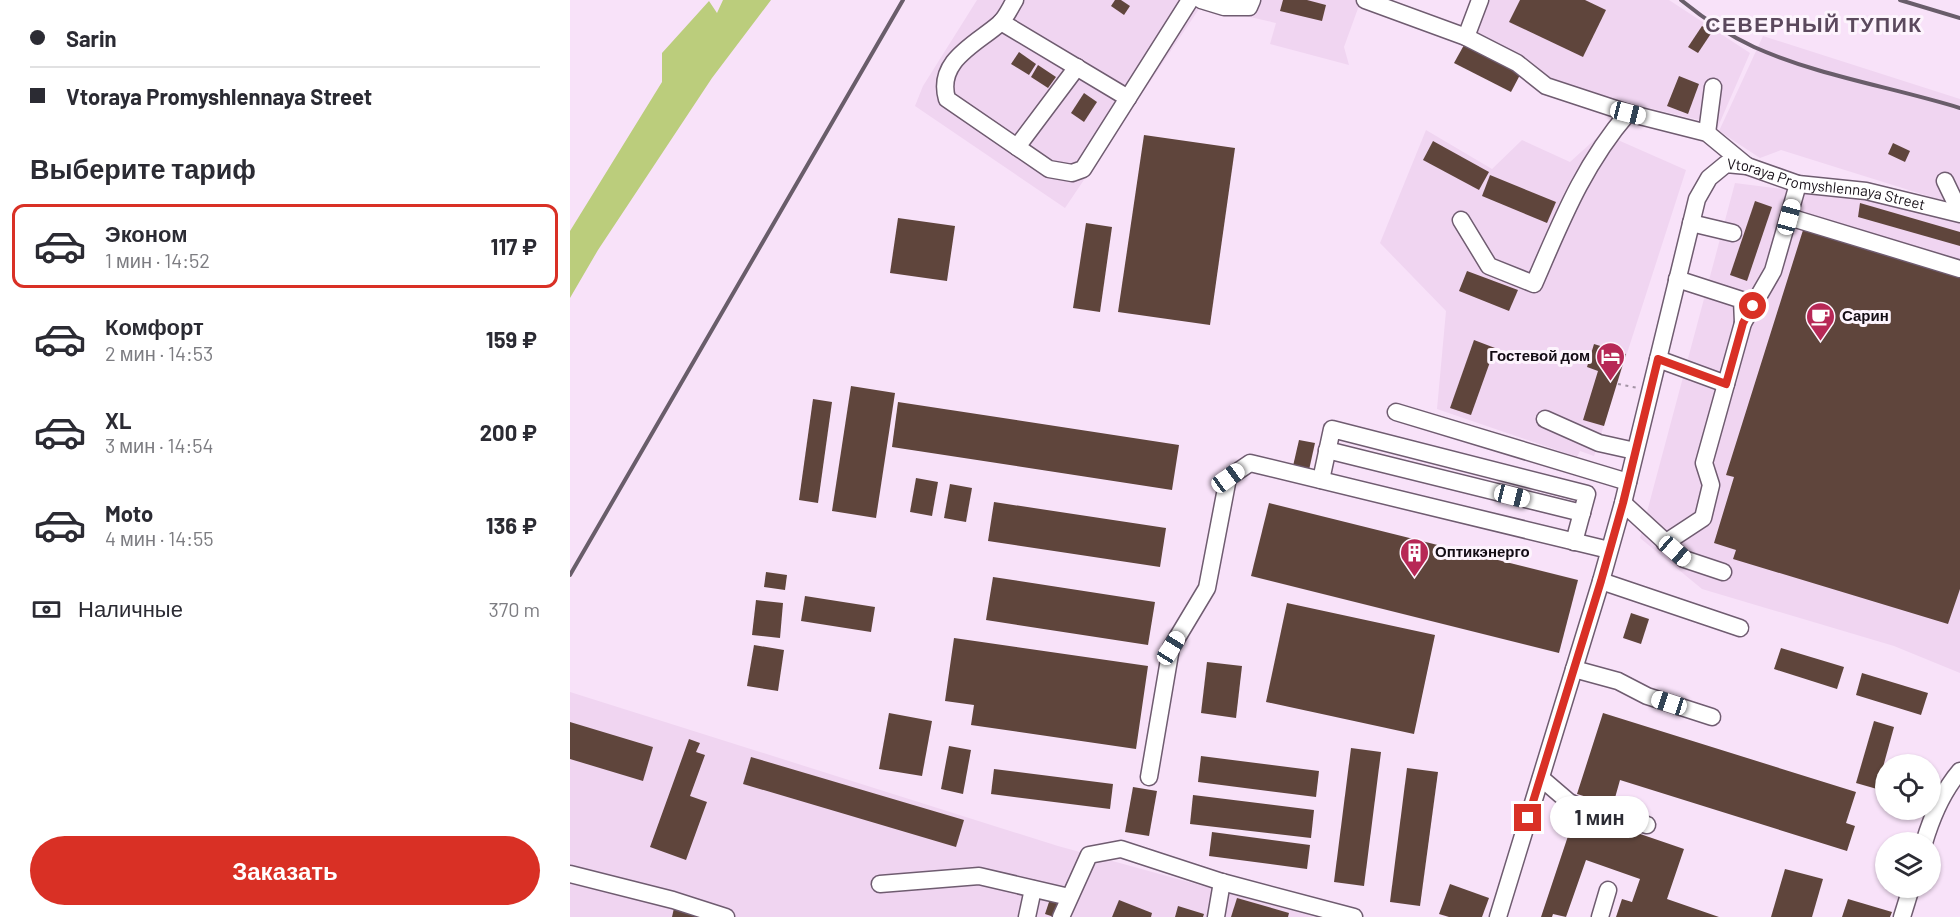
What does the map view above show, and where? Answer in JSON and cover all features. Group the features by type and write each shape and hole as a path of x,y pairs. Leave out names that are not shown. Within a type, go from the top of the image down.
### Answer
{"street":[{"path":"1015,0 1001,22 961,53 947,75 944,87 948,99 1049,169 1072,173 1083,169 1190,0"},
{"path":"1201,0 1224,7 1249,7 1252,0"},
{"path":"1365,0 1466,37 1517,63 1546,86 1628,113 1707,133 1747,166"},
{"path":"1466,37 1480,0"},
{"path":"1001,22 1128,98"},
{"path":"1017,147 1077,67"},
{"path":"1707,133 1713,87"},
{"path":"1461,220 1489,266 1534,284 1587,168 1608,136 1628,113"},
{"name":"Vtoraya Promyshlennaya Street","path":"1498,917 1601,581 1623,503 1696,199 1709,177 1726,164 1747,166 1798,184 1866,191 1960,213"},
{"path":"1945,181 1960,213"},
{"path":"1665,543 1703,518 1711,485 1704,463 1743,323 1773,271 1798,184"},
{"path":"1789,217 1960,268"},
{"path":"1691,223 1733,233"},
{"path":"1677,279 1742,300 1743,323"},
{"path":"1658,359 1726,384"},
{"path":"1396,412 1628,482"},
{"path":"1545,419 1599,443 1635,451"},
{"path":"1321,480 1332,429 1587,494 1574,542"},
{"path":"1149,777 1171,648 1207,588 1228,478 1250,463 1609,550"},
{"path":"1623,503 1684,559 1723,572"},
{"path":"1601,581 1740,628"},
{"path":"1574,669 1618,681 1647,696 1712,717"},
{"path":"1927,832 1948,785 1960,771"},
{"path":"1540,778 1569,802 1580,807 1647,825"},
{"path":"1061,917 1089,855 1121,849 1222,882 1354,917"},
{"path":"570,874 674,900 726,917"},
{"path":"880,884 979,876 1069,897"},
{"path":"1216,917 1222,882"},
{"path":"1027,917 1032,889"},
{"path":"1600,917 1608,890"},
{"path":"1902,917 1908,898"}],"path":[{"path":"1618,384 1650,391"}],"shaded area":[{"path":"977,0 1361,0 1344,47 1349,65 1270,44 1276,23 1201,6 1065,208 915,106 923,86"},
{"path":"1485,0 1669,0 1750,53 1717,129 1699,120 1645,107 1639,110 1562,87 1531,62 1472,33"},
{"path":"1763,36 1960,99 1960,195 1947,202 1781,150 1760,158 1719,131"},
{"path":"1426,130 1492,169 1522,140 1570,162 1602,133 1686,170 1594,456 1580,451 1577,457 1437,409 1446,311 1380,243"},
{"path":"1735,183 1884,202 1960,223 1960,673 1894,646 1702,589 1640,538"},
{"path":"570,692 1058,846 1316,917 570,917"}],"green space":[{"path":"723,0 771,0 712,78 598,250 570,298 570,231 662,82 662,53 709,1 717,13"}],"building":[{"path":"1115,0 1121,0 1130,6 1124,15 1111,6"},
{"path":"1283,0 1307,0 1326,5 1322,21 1280,11"},
{"path":"1520,0 1585,0 1606,10 1583,57 1509,22"},
{"path":"1702,26 1712,32 1698,53 1688,47"},
{"path":"1464,45 1521,73 1511,92 1454,63"},
{"path":"1019,52 1036,64 1029,75 1011,64"},
{"path":"1038,65 1056,77 1048,88 1031,77"},
{"path":"1679,76 1699,84 1688,114 1667,106"},
{"path":"1084,93 1097,102 1084,122 1071,113"},
{"path":"1144,135 1235,148 1210,325 1118,312"},
{"path":"1433,141 1489,172 1479,190 1423,160"},
{"path":"1893,143 1910,151 1905,162 1888,154"},
{"path":"1490,175 1556,202 1547,223 1482,196"},
{"path":"1755,201 1772,207 1747,281 1730,275"},
{"path":"1860,203 1960,232 1960,246 1858,217"},
{"path":"898,218 955,226 947,281 890,273"},
{"path":"1086,223 1112,227 1100,312 1073,308"},
{"path":"1804,227 1960,275 1960,589 1948,624 1733,559 1736,550 1714,543 1734,477 1726,475"},
{"path":"1467,271 1518,290 1509,311 1459,291"},
{"path":"1474,340 1495,348 1471,415 1450,408"},
{"path":"1594,344 1626,354 1604,426 1583,420 1598,371 1587,367"},
{"path":"851,386 895,393 876,518 832,511"},
{"path":"813,399 832,402 818,503 799,500"},
{"path":"898,402 1179,445 1172,490 892,447"},
{"path":"1299,440 1315,443 1309,470 1293,466"},
{"path":"916,478 938,482 932,516 910,512"},
{"path":"950,484 972,488 966,522 944,518"},
{"path":"994,502 1166,528 1160,567 988,541"},
{"name":"Оптикэнерго","path":"1269,503 1578,580 1559,653 1251,576"},
{"path":"766,572 787,575 785,590 764,587"},
{"path":"993,577 1155,602 1148,645 986,620"},
{"path":"805,596 875,607 871,632 801,621"},
{"path":"756,600 783,603 780,638 752,635"},
{"path":"1287,603 1435,635 1414,734 1266,702"},
{"path":"1631,613 1649,619 1641,644 1623,638"},
{"path":"954,638 1148,666 1136,749 971,725 974,705 945,701"},
{"path":"754,645 784,650 778,691 747,686"},
{"path":"1781,648 1844,667 1837,689 1774,669"},
{"path":"1207,662 1242,666 1236,718 1201,713"},
{"path":"1862,673 1928,693 1921,715 1856,695"},
{"path":"889,713 932,721 922,776 879,769"},
{"path":"1603,713 1856,792 1846,823 1855,826 1847,851 1620,780 1613,805 1577,794"},
{"path":"1874,721 1894,727 1887,754 1875,754 1875,788 1856,783"},
{"path":"570,722 653,747 643,781 570,759"},
{"path":"689,739 700,743 696,752 705,755 690,796 707,802 686,860 650,847"},
{"path":"949,746 971,750 963,794 941,789"},
{"path":"1351,748 1381,752 1364,886 1334,882"},
{"path":"1201,756 1319,771 1316,797 1198,782"},
{"path":"751,757 964,820 956,847 743,784"},
{"path":"1407,768 1438,772 1420,906 1390,902"},
{"path":"994,769 1113,784 1110,809 991,794"},
{"path":"1133,787 1157,791 1149,836 1125,832"},
{"path":"1193,795 1314,810 1311,838 1190,824"},
{"path":"1576,812 1684,849 1667,899 1719,917 1616,917 1622,899 1632,902 1640,879 1586,860 1566,917 1553,914 1552,917 1541,917"},
{"path":"1212,832 1310,845 1307,869 1209,856"},
{"path":"1785,869 1823,879 1812,917 1771,917"},
{"path":"1450,884 1489,898 1482,917 1449,917 1439,914"},
{"path":"1237,898 1289,913 1288,917 1231,917"},
{"path":"1050,899 1062,903 1054,917 1045,914"},
{"path":"1848,899 1892,912 1890,917 1842,917"},
{"path":"1119,900 1152,913 1151,917 1112,917"},
{"path":"1178,906 1204,914 1203,917 1175,917"},
{"path":"674,908 702,917 672,917"}],"railway":[{"path":"570,575 903,0"},
{"path":"1681,0 1707,20 1735,37 1779,57 1830,74 1960,108"},
{"path":"1900,0 1960,18"}],"place":[{"name":"Сарин","path":"1821,342"},
{"name":"Гостевой дом","path":"1611,382"},
{"name":"Оптикэнерго","path":"1414,578"}],"district":[{"name":"СЕВЕРНЫЙ ТУПИК","path":"1814,25"}],"route":[{"path":"1528,818 1601,581 1623,503 1658,359 1726,384 1743,323 1753,306"}]}
